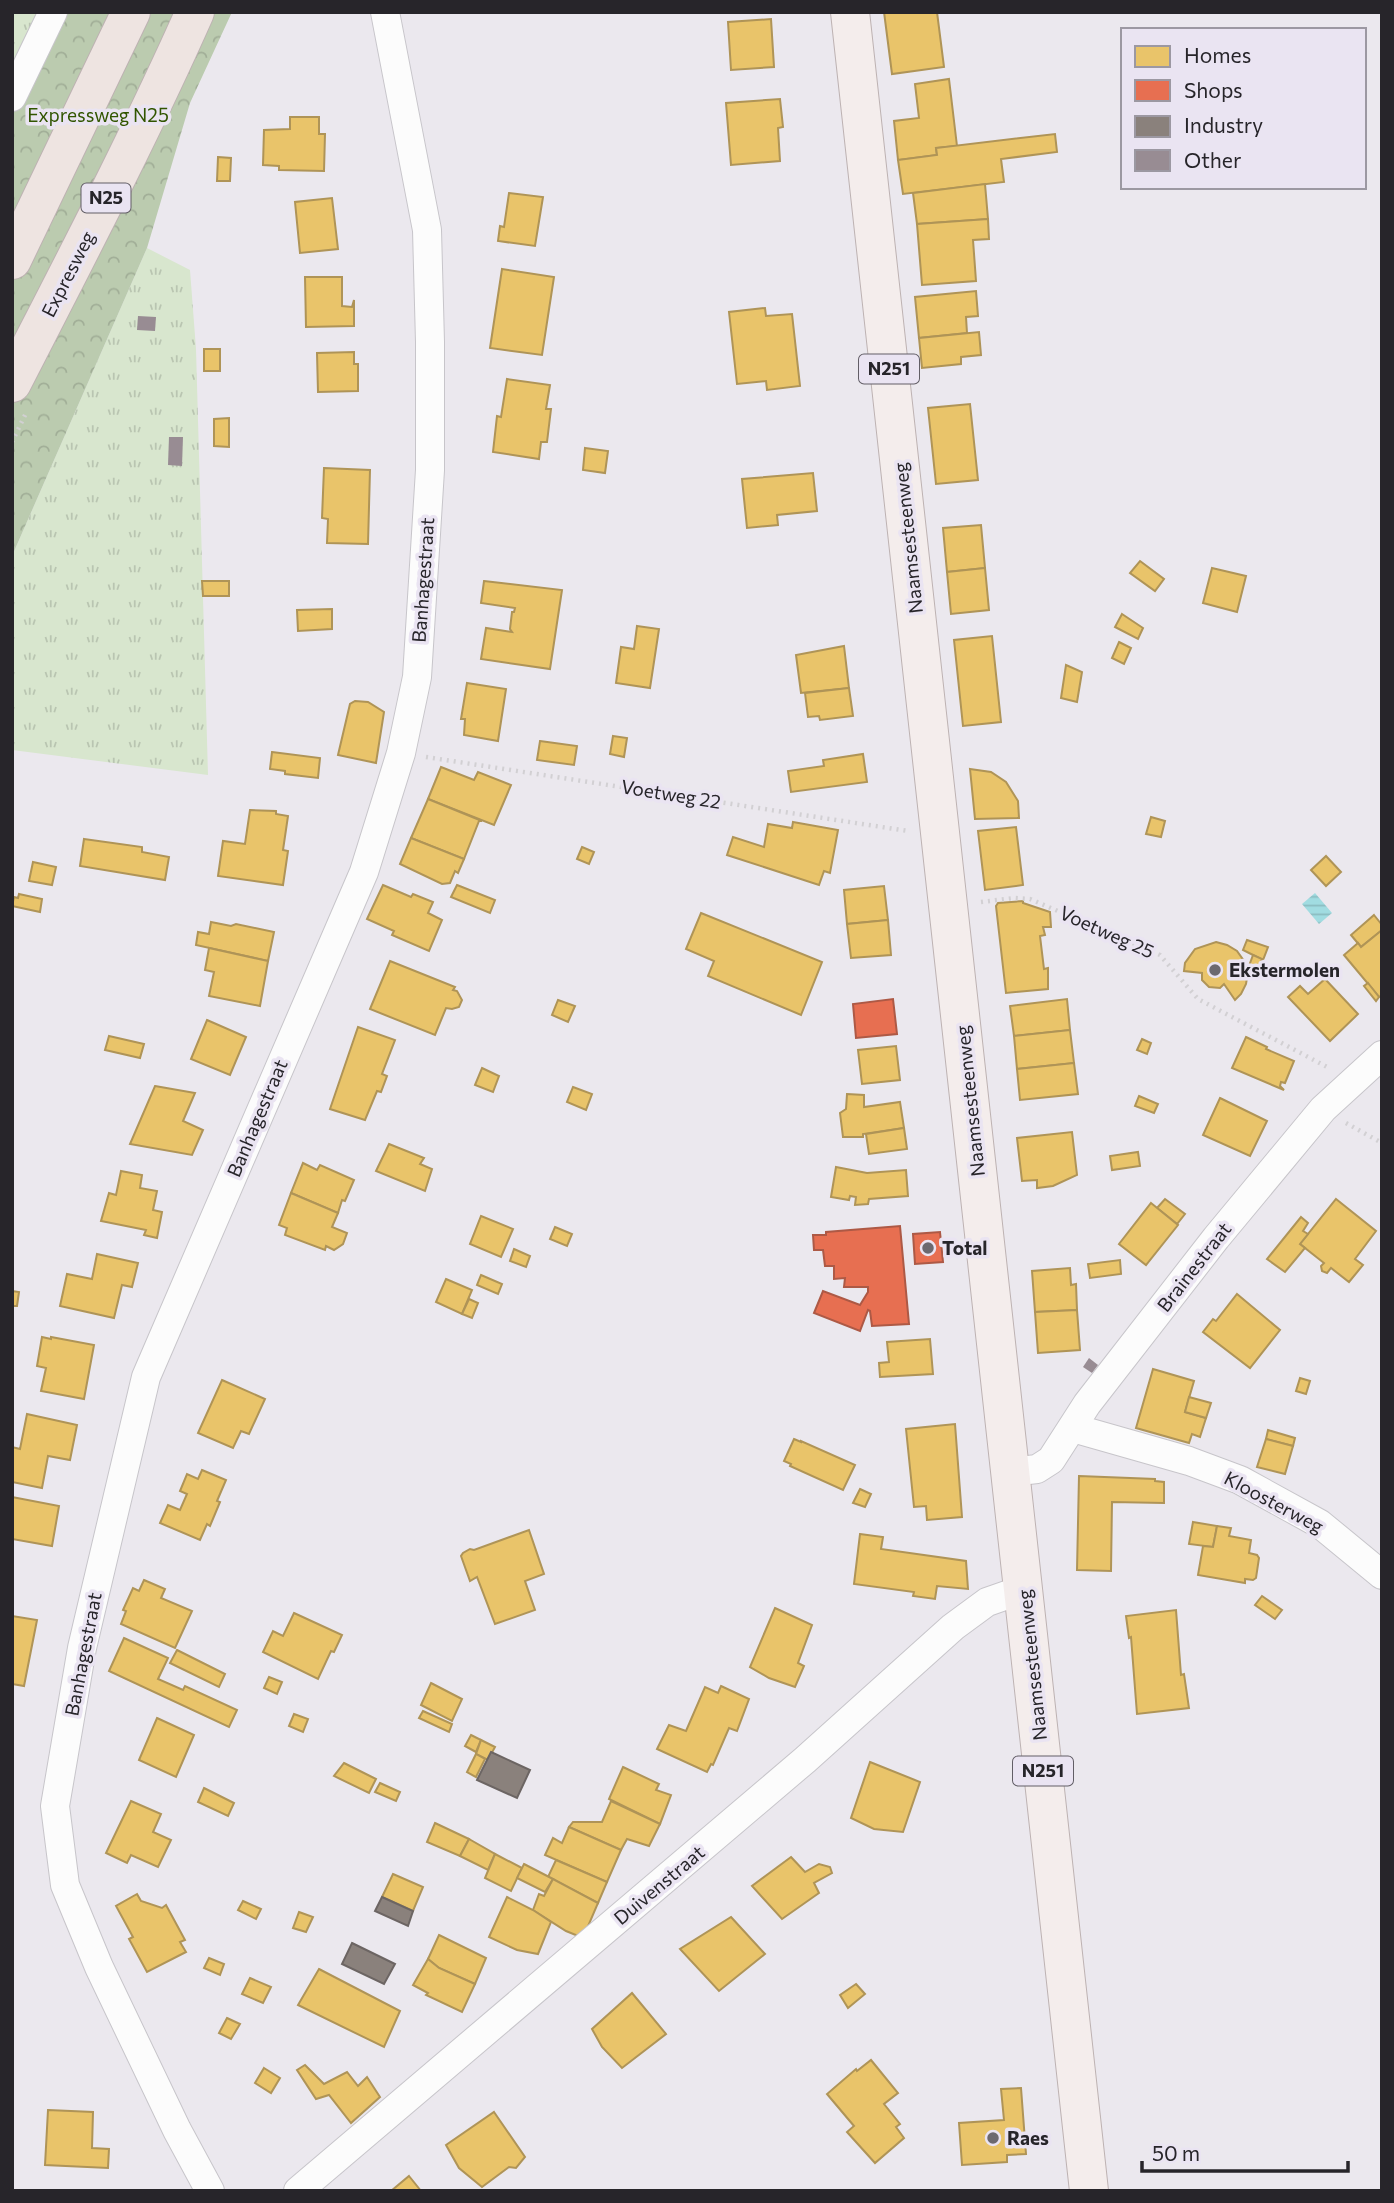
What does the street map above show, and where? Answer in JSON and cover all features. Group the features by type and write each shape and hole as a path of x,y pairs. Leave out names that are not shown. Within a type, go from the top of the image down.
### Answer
{"highway":[{"path":"12,260 131,12"},
{"name":"Expresweg","path":"12,383 166,77 195,12"}],"main road":[{"name":"Naamsesteenweg","path":"850,12 1089,2191"}],"street":[{"path":"12,97 53,12"},
{"name":"Banhagestraat","path":"210,2191 177,2130 111,1992 65,1885 55,1807 82,1648 146,1377 364,872 401,753 417,677 430,470 427,230 385,12"},
{"name":"Brainestraat","path":"1012,1472 1045,1466 1058,1452 1087,1404 1216,1238 1323,1109 1382,1055"},
{"name":"Kloosterweg","path":"1073,1428 1189,1461 1240,1480 1320,1524 1382,1575"},
{"name":"Duivenstraat","path":"298,2191 805,1760 953,1627 987,1602 1024,1589"}],"path":[{"name":"Voetweg 22","path":"401,753 940,836"},
{"name":"Voetweg 25","path":"949,906 1014,898 1030,899 1053,908 1160,955 1198,999 1354,1080"},
{"path":"1323,1109 1382,1143"}],"green space":[{"path":"12,12 53,12 12,97"},
{"name":"Expressweg N25","path":"53,12 232,12 190,103 147,248 12,556 12,97"},
{"path":"147,248 190,270 196,349 208,775 12,750 12,556"}],"water":[{"path":"1315,893 1332,913 1319,924 1302,904"}],"building: Homes":[{"path":"884,12 937,12 944,67 892,74"},
{"path":"771,19 774,67 731,70 728,22"},
{"path":"949,79 957,146 936,148 937,155 898,160 894,121 919,118 915,84"},
{"path":"780,99 783,127 778,128 780,161 731,165 726,103"},
{"path":"290,117 319,117 319,134 325,134 324,171 279,170 279,166 263,165 264,130 290,129"},
{"path":"1055,134 1057,152 1001,159 1004,182 903,194 898,160 937,155 936,148"},
{"path":"218,157 231,158 230,181 217,181"},
{"path":"985,184 988,219 917,224 913,193"},
{"path":"509,193 543,197 535,246 498,241 500,226 504,227"},
{"path":"332,198 338,249 300,253 295,202"},
{"path":"988,219 989,239 973,240 976,281 922,285 917,224"},
{"path":"502,269 554,277 542,355 490,348"},
{"path":"305,277 342,277 342,306 352,307 354,300 354,326 306,327"},
{"path":"976,291 978,316 966,317 967,333 919,338 915,297"},
{"path":"765,308 766,316 792,314 800,386 767,390 766,381 737,384 729,312"},
{"path":"979,332 981,355 961,357 961,364 922,368 919,338"},
{"path":"204,349 220,349 220,371 204,371"},
{"path":"354,352 354,364 358,364 358,391 318,392 317,353"},
{"path":"507,379 550,385 546,409 551,409 547,442 541,442 539,459 493,452 497,416 501,417"},
{"path":"970,404 978,480 936,484 928,408"},
{"path":"229,418 229,447 214,446 214,419"},
{"path":"585,448 608,451 605,473 583,470"},
{"path":"324,468 370,470 368,544 327,543 328,519 322,518"},
{"path":"813,473 817,511 777,515 778,525 747,528 742,479"},
{"path":"981,525 985,568 947,572 943,528"},
{"path":"1140,561 1164,579 1155,591 1130,573"},
{"path":"985,568 989,610 951,614 947,572"},
{"path":"1212,568 1246,576 1237,612 1203,603"},
{"path":"202,581 229,581 229,596 203,596"},
{"path":"484,581 562,590 550,669 481,659 486,628 512,632 512,612 515,608 481,603"},
{"path":"332,609 332,629 298,631 297,610"},
{"path":"1122,614 1143,628 1138,639 1115,627"},
{"path":"637,626 659,629 650,688 616,683 621,647 634,649"},
{"path":"992,636 1001,722 963,726 954,640"},
{"path":"1119,642 1131,648 1124,664 1112,658"},
{"path":"844,646 849,688 801,693 796,655"},
{"path":"1066,665 1082,672 1077,702 1061,698"},
{"path":"467,683 506,689 498,741 464,735 465,719 461,719"},
{"path":"849,688 853,716 820,720 819,716 808,717 805,693"},
{"path":"355,701 368,702 384,712 376,763 338,755 350,704"},
{"path":"613,736 627,738 624,757 610,754"},
{"path":"540,741 577,746 574,765 537,760"},
{"path":"272,752 320,758 318,778 285,774 285,771 270,769"},
{"path":"863,754 867,782 791,792 788,771 824,766 823,760"},
{"path":"441,767 474,780 478,772 511,785 494,825 428,799"},
{"path":"970,769 991,772 1006,782 1018,801 1019,818 975,819"},
{"path":"428,799 482,821 479,821 464,859 411,838"},
{"path":"250,810 276,811 276,814 288,816 283,850 288,851 283,885 218,876 223,841 245,844"},
{"path":"1151,817 1165,821 1161,837 1146,834"},
{"path":"793,822 838,830 830,873 824,871 819,885 727,855 733,837 764,847 768,824 792,828"},
{"path":"1016,827 1023,885 985,890 978,831"},
{"path":"411,838 464,859 450,883 442,884 400,864"},
{"path":"84,839 142,847 142,852 169,857 165,880 80,866"},
{"path":"582,847 594,852 589,864 577,859"},
{"path":"1326,856 1341,872 1326,886 1311,870"},
{"path":"33,862 56,867 52,885 29,881"},
{"path":"383,885 411,897 413,894 433,902 428,913 442,920 429,951 392,935 394,931 367,919"},
{"path":"457,885 495,900 490,913 451,897"},
{"path":"884,886 888,920 847,924 844,890"},
{"path":"19,894 42,899 40,912 12,906 14,897 18,898"},
{"path":"1023,901 1050,912 1051,927 1043,927 1045,935 1040,936 1044,969 1048,968 1048,989 1006,993 996,906 998,903"},
{"path":"701,913 822,962 801,1015 708,976 714,961 686,949"},
{"path":"1374,915 1382,925 1382,930 1361,947 1351,935"},
{"path":"888,920 891,955 851,958 847,924"},
{"path":"211,922 274,932 268,961 196,945 198,932 209,934"},
{"path":"1382,930 1382,995 1379,997 1344,955 1358,943 1361,947"},
{"path":"1247,940 1268,947 1263,960 1243,950"},
{"name":"Ekstermolen","path":"1216,942 1237,951 1244,961 1246,984 1235,1000 1224,984 1220,988 1209,987 1202,980 1202,973 1184,971 1185,963 1195,949"},
{"path":"209,948 268,961 260,1006 209,996 214,972 205,970"},
{"path":"1253,955 1262,959 1258,969 1249,966"},
{"path":"390,961 455,987 453,990 457,991 462,1000 459,1007 446,1008 435,1035 370,1009"},
{"path":"1325,979 1358,1014 1330,1041 1288,997 1300,986 1308,994"},
{"path":"1368,983 1379,997 1376,1001 1364,986"},
{"path":"1067,999 1070,1030 1014,1036 1010,1006"},
{"path":"558,1000 575,1006 568,1022 552,1015"},
{"path":"207,1020 246,1037 230,1075 191,1059"},
{"path":"358,1027 395,1040 382,1074 387,1076 381,1092 377,1091 365,1120 330,1109"},
{"path":"1070,1030 1074,1063 1017,1069 1014,1036"},
{"path":"109,1036 144,1044 140,1058 105,1050"},
{"path":"1246,1037 1294,1061 1285,1083 1281,1082 1280,1086 1284,1090 1232,1068"},
{"path":"1142,1039 1151,1043 1147,1054 1137,1050"},
{"path":"896,1046 900,1080 862,1084 858,1050"},
{"path":"1074,1063 1078,1094 1020,1100 1017,1069"},
{"path":"482,1068 499,1076 493,1092 475,1085"},
{"path":"155,1086 195,1093 183,1121 203,1130 192,1155 130,1144"},
{"path":"573,1087 592,1094 586,1110 567,1102"},
{"path":"847,1094 864,1095 864,1107 900,1102 904,1128 863,1134 863,1137 843,1137 840,1113 846,1109"},
{"path":"1139,1096 1158,1104 1154,1113 1135,1106"},
{"path":"1220,1098 1267,1121 1250,1156 1203,1135"},
{"path":"904,1128 907,1149 869,1154 866,1134"},
{"path":"1072,1132 1077,1175 1053,1186 1037,1188 1037,1180 1022,1181 1017,1138"},
{"path":"389,1144 424,1158 420,1164 432,1169 425,1191 376,1171"},
{"path":"1138,1152 1140,1166 1112,1170 1110,1156"},
{"path":"303,1163 317,1170 320,1165 354,1180 338,1213 291,1193"},
{"path":"836,1167 867,1173 906,1170 908,1196 869,1199 868,1204 855,1205 856,1197 850,1196 849,1200 831,1197"},
{"path":"121,1171 142,1175 140,1188 157,1191 153,1210 162,1212 157,1238 144,1235 146,1230 101,1221 109,1193 116,1195"},
{"path":"291,1193 338,1213 332,1227 347,1233 343,1244 334,1250 326,1246 325,1250 285,1235 287,1228 279,1225"},
{"path":"1165,1199 1185,1214 1177,1224 1157,1208"},
{"path":"1336,1199 1376,1231 1355,1259 1363,1265 1349,1282 1331,1268 1327,1273 1322,1271 1321,1266 1324,1263 1300,1244"},
{"path":"1151,1203 1178,1225 1146,1265 1119,1244"},
{"path":"481,1216 513,1229 501,1257 470,1244"},
{"path":"1301,1217 1308,1223 1303,1231 1308,1234 1300,1244 1305,1248 1285,1272 1267,1259"},
{"path":"555,1227 572,1234 567,1246 550,1239"},
{"path":"514,1249 530,1256 526,1267 510,1261"},
{"path":"97,1254 138,1263 132,1287 122,1285 114,1318 60,1306 67,1274 92,1279"},
{"path":"1120,1260 1121,1274 1090,1278 1088,1264"},
{"path":"1070,1268 1071,1285 1076,1284 1077,1310 1035,1312 1032,1271"},
{"path":"481,1275 502,1284 498,1294 477,1285"},
{"path":"446,1279 472,1290 462,1314 436,1302"},
{"path":"12,1291 19,1292 17,1306 12,1306"},
{"path":"1237,1294 1280,1330 1250,1368 1203,1332 1213,1319 1216,1321"},
{"path":"469,1299 478,1303 472,1318 462,1314"},
{"path":"1077,1310 1080,1350 1038,1353 1035,1312"},
{"path":"42,1337 94,1345 84,1399 41,1391 46,1368 37,1366"},
{"path":"930,1339 933,1374 880,1377 879,1363 889,1362 887,1342"},
{"path":"1153,1369 1194,1381 1185,1412 1206,1418 1200,1437 1192,1434 1189,1443 1136,1428"},
{"path":"1300,1378 1310,1381 1306,1394 1296,1391"},
{"path":"222,1380 265,1399 249,1434 241,1431 233,1448 198,1433"},
{"path":"1189,1397 1211,1403 1206,1418 1185,1412"},
{"path":"27,1414 77,1425 70,1460 48,1456 42,1488 12,1482 12,1447 20,1449"},
{"path":"955,1424 962,1517 927,1520 926,1506 914,1507 906,1429"},
{"path":"1268,1430 1295,1438 1293,1446 1266,1439"},
{"path":"794,1439 855,1465 843,1490 784,1461"},
{"path":"1266,1439 1293,1446 1285,1474 1257,1467"},
{"path":"202,1470 226,1480 210,1526 207,1524 200,1540 160,1523 168,1505 180,1510 187,1494 180,1491 187,1474 198,1479"},
{"path":"1079,1476 1155,1479 1164,1482 1164,1503 1112,1502 1111,1571 1077,1570"},
{"path":"860,1489 871,1494 865,1507 853,1503"},
{"path":"12,1497 59,1506 52,1546 12,1539"},
{"path":"1193,1522 1217,1526 1213,1547 1189,1544"},
{"path":"1217,1526 1231,1528 1229,1536 1251,1540 1249,1553 1259,1558 1256,1578 1245,1579 1245,1583 1198,1575 1203,1546 1213,1547"},
{"path":"529,1530 544,1574 525,1581 535,1610 495,1624 477,1577 470,1581 461,1556 470,1549 474,1550"},
{"path":"860,1534 883,1537 881,1549 966,1561 968,1589 937,1586 935,1599 913,1596 914,1592 854,1584"},
{"path":"144,1580 165,1589 161,1598 192,1611 175,1648 121,1624 126,1611 123,1610 133,1588 139,1591"},
{"path":"1262,1596 1282,1610 1275,1619 1255,1605"},
{"path":"775,1608 812,1625 798,1663 804,1666 795,1687 769,1678 750,1667"},
{"path":"1176,1610 1181,1675 1184,1674 1189,1708 1137,1714 1131,1637 1129,1638 1126,1616"},
{"path":"294,1613 342,1635 318,1679 263,1652 273,1631 283,1636"},
{"path":"12,1616 37,1620 24,1686 12,1684"},
{"path":"124,1638 168,1658 158,1679 183,1690 185,1686 237,1710 229,1727 109,1671"},
{"path":"177,1650 225,1674 219,1687 170,1663"},
{"path":"269,1677 282,1682 277,1694 264,1688"},
{"path":"431,1683 462,1699 452,1721 421,1705"},
{"path":"721,1686 749,1699 737,1731 729,1728 713,1765 711,1764 707,1772 657,1749 669,1725 686,1731 705,1687 718,1693"},
{"path":"423,1711 452,1724 449,1732 419,1718"},
{"path":"294,1714 308,1719 303,1732 289,1726"},
{"path":"157,1718 194,1735 176,1777 139,1760"},
{"path":"471,1735 481,1740 476,1752 465,1746"},
{"path":"481,1740 495,1747 488,1760 476,1754"},
{"path":"476,1754 485,1759 476,1777 467,1772"},
{"path":"870,1762 920,1782 903,1832 874,1829 851,1818"},
{"path":"344,1763 376,1779 369,1793 334,1776"},
{"path":"623,1767 659,1784 656,1790 671,1795 660,1824 609,1799"},
{"path":"380,1783 400,1792 396,1801 375,1792"},
{"path":"204,1788 234,1803 228,1816 198,1802"},
{"path":"131,1801 161,1814 153,1832 171,1840 158,1867 131,1855 127,1863 106,1853"},
{"path":"611,1801 660,1824 649,1846 627,1839 621,1850 569,1827 573,1822 602,1822"},
{"path":"435,1823 469,1839 460,1856 427,1842"},
{"path":"569,1827 621,1850 607,1882 545,1855 553,1838 562,1843"},
{"path":"469,1839 495,1854 488,1870 460,1856"},
{"path":"495,1854 522,1868 511,1891 485,1878"},
{"path":"791,1857 805,1872 819,1864 830,1867 832,1873 814,1883 819,1893 782,1919 752,1886"},
{"path":"556,1860 607,1882 598,1903 548,1877"},
{"path":"524,1864 553,1879 545,1892 517,1878"},
{"path":"393,1874 423,1887 413,1911 382,1897"},
{"path":"553,1879 598,1903 583,1938 566,1931 533,1910 539,1894 544,1896"},
{"path":"137,1894 141,1901 162,1908 166,1905 185,1940 180,1942 186,1952 147,1972 129,1939 133,1937 116,1906"},
{"path":"507,1897 551,1922 538,1954 517,1950 489,1937"},
{"path":"243,1901 261,1909 256,1919 238,1910"},
{"path":"299,1912 313,1917 306,1932 293,1928"},
{"path":"731,1917 765,1954 719,1991 680,1949"},
{"path":"439,1935 486,1958 475,1984 439,1968 428,1959"},
{"path":"209,1958 224,1964 220,1975 204,1968"},
{"path":"428,1959 439,1968 475,1984 462,2012 426,1995 428,1993 413,1985"},
{"path":"319,1969 400,2011 384,2047 298,2005"},
{"path":"250,1978 271,1987 263,2003 242,1994"},
{"path":"856,1984 865,1994 848,2008 840,1995"},
{"path":"632,1993 666,2034 622,2068 602,2047 592,2029"},
{"path":"227,2018 240,2024 231,2039 219,2033"},
{"path":"871,2060 898,2093 884,2104 900,2124 896,2127 904,2138 875,2163 847,2132 854,2126 827,2094"},
{"path":"305,2065 324,2084 347,2072 358,2086 367,2077 380,2097 351,2123 329,2095 316,2099 297,2070"},
{"path":"264,2068 280,2078 271,2093 255,2083"},
{"name":"Raes","path":"1021,2088 1026,2154 1007,2155 1007,2162 962,2165 959,2123 1004,2120 1001,2089"},
{"path":"48,2110 93,2112 92,2148 109,2149 108,2168 45,2165"},
{"path":"494,2112 525,2157 516,2168 509,2167 482,2187 459,2168 446,2145"},
{"path":"409,2176 421,2191 391,2191"}],"building: Shops":[{"path":"893,999 897,1034 856,1038 853,1004"},
{"path":"900,1226 909,1324 872,1326 868,1310 860,1331 814,1313 823,1291 860,1305 868,1287 844,1287 845,1278 834,1279 834,1266 825,1266 823,1250 814,1250 813,1235"},
{"name":"Total","path":"940,1232 943,1262 915,1264 913,1234"}],"building: Industry":[{"path":"491,1752 530,1770 517,1798 477,1780"},
{"path":"382,1897 413,1911 408,1926 375,1911"},
{"path":"352,1943 395,1964 384,1984 342,1964"}],"building: Other":[{"path":"138,316 156,317 155,331 137,330"},
{"path":"169,437 183,437 182,466 168,465"},
{"path":"1089,1358 1098,1365 1092,1373 1083,1367"}],"place":[{"name":"Ekstermolen","path":"1215,970"},
{"name":"Total","path":"928,1248"},
{"name":"Raes","path":"993,2138"}]}
